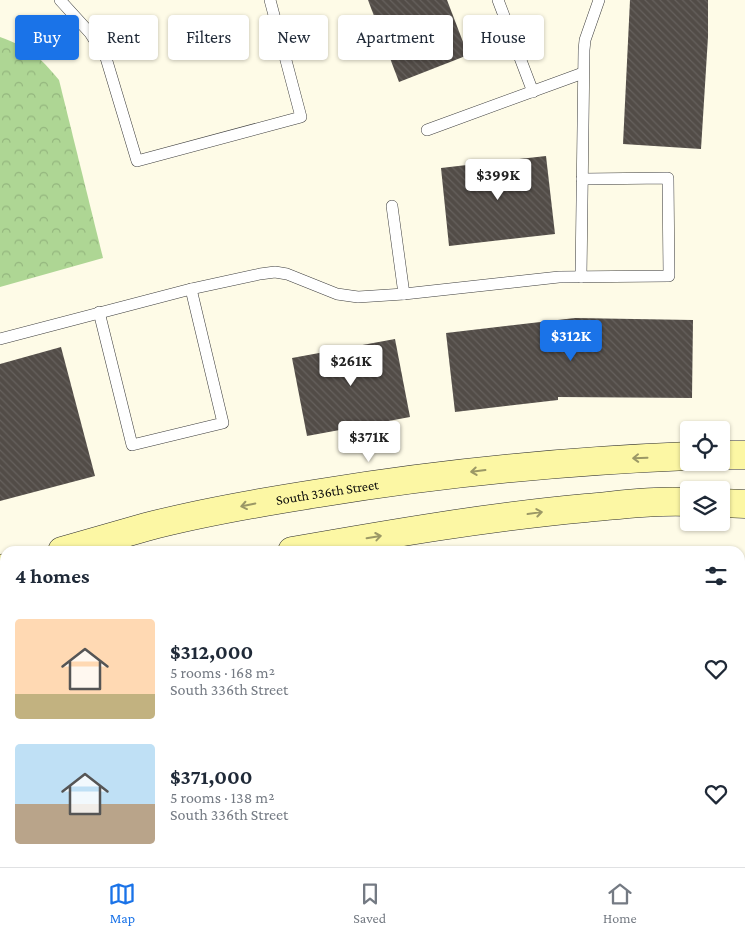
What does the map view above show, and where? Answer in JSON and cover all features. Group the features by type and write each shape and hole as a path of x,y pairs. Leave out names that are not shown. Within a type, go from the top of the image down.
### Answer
{"main road":[{"path":"730,455 745,455"},
{"name":"South 336th Street","path":"80,546 147,527 271,500 395,480 613,459 680,456"},
{"path":"345,546 546,512 625,504 680,502"},
{"path":"730,503 745,504"}],"lane":[{"path":"60,0 90,33 106,58 137,161 301,118 270,0"},
{"path":"498,0 533,92"},
{"path":"581,277 585,40 600,0"},
{"path":"427,130 583,73"},
{"path":"0,339 190,289 274,272 287,274 337,294 358,297 404,294 559,277 669,276 668,178 582,179"},
{"path":"392,206 404,294"},
{"path":"99,312 132,445 223,423 190,289"}],"green space":[{"path":"0,37 15,43 15,60 41,60 59,80 103,258 0,287"}],"building":[{"path":"368,0 447,0 453,15 374,15"},
{"path":"630,0 708,0 708,37 701,149 623,144"},
{"path":"453,16 463,42 463,57 399,82 391,60 453,60"},
{"path":"546,156 555,234 449,246 441,168"},
{"path":"575,318 693,320 692,398 558,397 558,400 455,412 446,333"},
{"path":"395,339 410,417 307,436 292,358"},
{"path":"61,347 95,476 0,501 0,364"}]}
